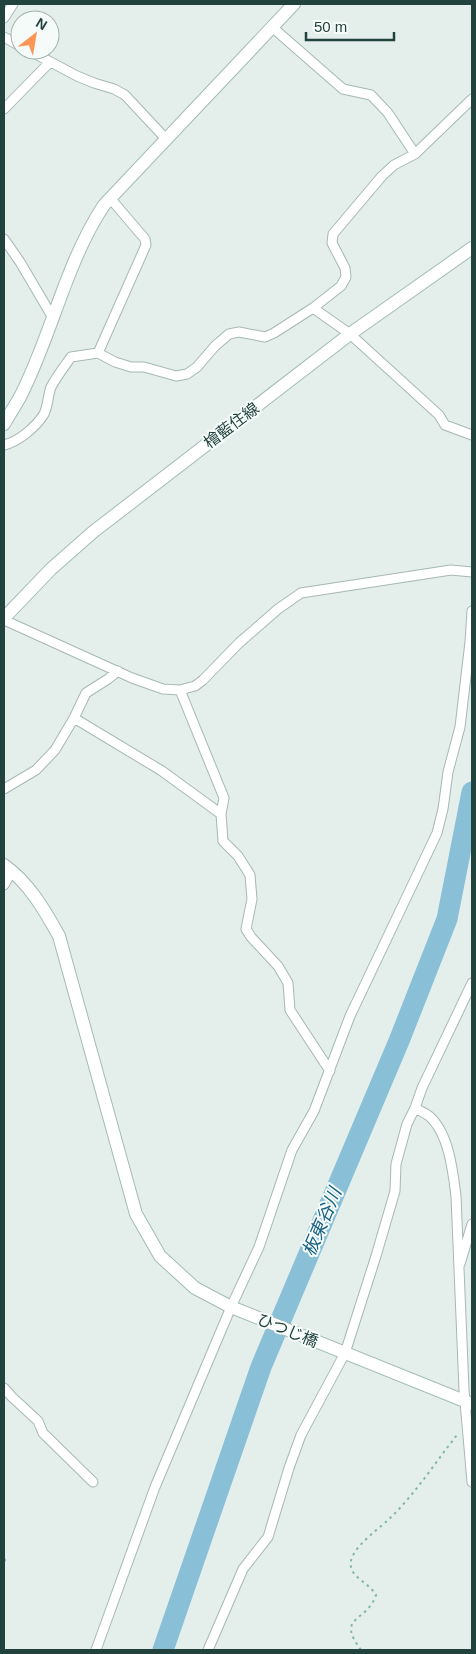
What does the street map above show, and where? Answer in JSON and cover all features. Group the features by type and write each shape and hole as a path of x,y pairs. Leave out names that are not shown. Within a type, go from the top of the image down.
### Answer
{"main road":[{"path":"4,424 19,398 39,354 73,264 92,222 110,198 294,4"},
{"name":"檜藍住線","path":"4,619 51,570 93,532 350,334 472,248"},
{"name":"ひつじ橋","path":"8,868 38,899 59,936 136,1214 160,1256 196,1288 230,1307 468,1403"}],"street":[{"path":"4,18 13,4"},
{"path":"272,27 343,90 371,95 388,113 414,154"},
{"path":"46,60 76,76 114,89 125,95 166,139"},
{"path":"4,109 50,62"},
{"path":"4,445 12,443 37,424 44,412 51,389 71,357 98,353 115,362 131,367 144,367 176,376 187,374 197,367 215,346 229,334 238,332 266,337 313,308 340,286 346,278 345,268 332,244 333,234 382,176 394,165 414,154 472,99"},
{"path":"98,353 146,245 145,239 110,198"},
{"path":"4,239 53,318"},
{"path":"313,308 350,334 439,415 445,425 472,435"},
{"path":"4,619 132,678 163,690 180,690 195,686 204,680 239,642 278,609 301,593 451,570 472,572"},
{"path":"96,1650 155,1487 230,1307 259,1248 292,1150 314,1111 350,1016 437,833 443,809 448,772 460,727 472,611"},
{"path":"4,788 36,770 55,750 86,693 118,671"},
{"path":"180,690 224,798 221,814 223,840 238,856 250,876 252,899 246,929 278,966 288,983 290,1010 330,1071"},
{"path":"74,718 162,771 221,814"},
{"path":"4,885 8,868"},
{"path":"208,1650 243,1569 268,1537 301,1435 345,1353 376,1256 394,1191 396,1164 407,1124 472,983"},
{"path":"415,1108 429,1116 441,1132 453,1169 468,1403 467,1428 472,1482"},
{"path":"459,1266 472,1224"},
{"path":"4,1388 12,1398 38,1421 43,1433 93,1482"}],"path":[{"path":"361,1650 351,1635 351,1626 374,1601 376,1595 373,1590 354,1574 350,1564 354,1555 372,1533 407,1502 457,1436 467,1428"},
{"path":"4,1558 6,1560 4,1563"}],"waterway":[{"name":"板東谷川","path":"163,1650 261,1367 399,1041 447,919 472,792"}]}
